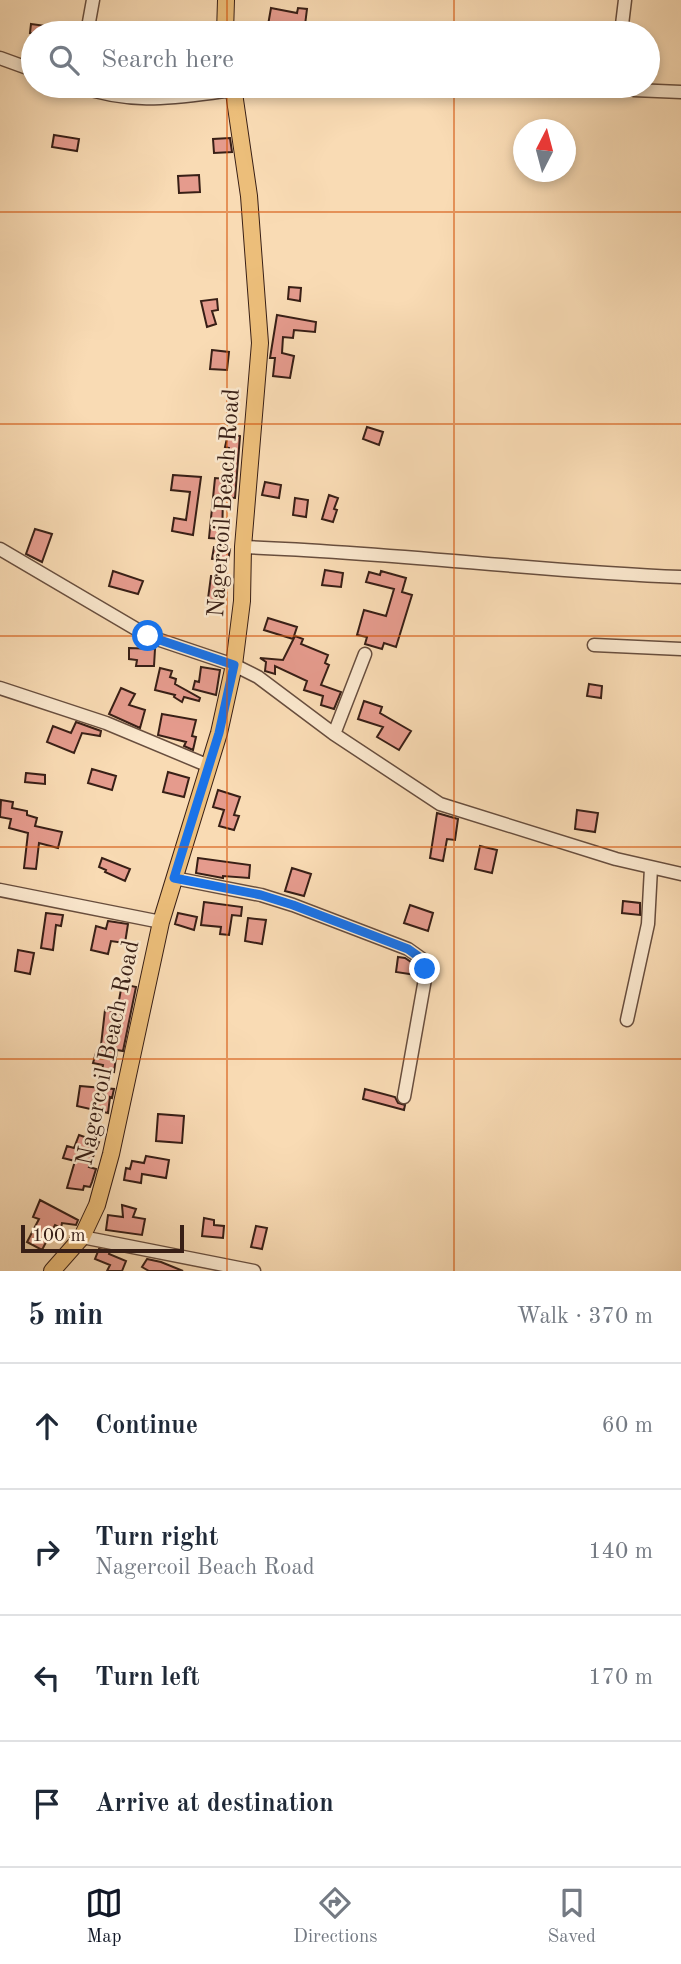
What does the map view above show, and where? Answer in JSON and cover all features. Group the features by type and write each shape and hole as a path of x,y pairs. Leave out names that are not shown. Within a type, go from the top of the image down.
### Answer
{"main road":[{"path":"225,21 226,0"},
{"name":"Nagercoil Beach Road","path":"52,1271 82,1237 97,1205 111,1154 161,922 219,733 234,665 243,601 243,547 260,343 249,196 235,98"}],"street":[{"path":"89,21 93,0"},
{"path":"622,21 625,0"},
{"path":"0,58 21,66"},
{"path":"660,91 681,92"},
{"path":"125,98 169,98"},
{"path":"243,547 328,550 604,574 681,577"},
{"path":"0,549 148,636 234,665 258,677 334,734 440,804 616,859 681,874"},
{"path":"594,645 681,649"},
{"path":"334,734 365,654"},
{"path":"0,688 106,723 209,766"},
{"path":"627,1020 648,924 651,868"},
{"path":"174,878 261,895 293,905 408,949 422,959 425,979 404,1097"},
{"path":"0,890 161,922"},
{"path":"82,1237 254,1271"}],"building":[{"path":"271,8 297,13 298,8 307,9 306,21 269,21"},
{"path":"54,135 79,139 77,151 52,147"},
{"path":"230,138 232,152 214,153 213,139"},
{"path":"199,175 200,192 179,193 178,176"},
{"path":"289,287 301,288 300,301 288,299"},
{"path":"217,299 218,310 212,311 216,324 207,327 201,301"},
{"path":"277,315 316,322 315,332 294,330 293,338 283,337 282,353 294,356 290,378 273,376 275,358 270,358"},
{"path":"212,350 229,352 227,370 210,369"},
{"path":"367,427 383,432 379,445 363,439"},
{"path":"228,434 240,436 235,498 223,497 222,539 209,538 215,478 227,479 229,448 225,447"},
{"path":"173,475 201,477 193,535 172,531 174,518 186,520 190,492 171,490"},
{"path":"265,482 281,485 279,498 262,495"},
{"path":"329,495 338,498 333,522 322,519"},
{"path":"295,498 308,500 306,517 293,515"},
{"path":"35,529 52,534 42,562 26,554"},
{"path":"214,547 230,549 228,561 212,559"},
{"path":"325,570 343,573 341,587 322,585"},
{"path":"113,571 143,581 138,594 109,586"},
{"path":"381,571 406,578 402,592 412,595 396,647 384,643 382,649 365,644 367,637 357,635 364,610 386,616 394,589 366,582 369,572 380,575"},
{"path":"211,576 220,577 217,607 207,606"},
{"path":"268,618 297,627 293,639 264,630"},
{"path":"295,636 303,639 301,644 328,655 325,663 329,665 321,685 341,692 334,709 321,705 323,696 304,690 307,681 275,666 275,674 265,671 266,662 260,658 283,660"},
{"path":"129,648 155,649 154,666 136,666 137,660 129,659"},
{"path":"201,667 220,670 216,695 193,689 195,681 199,682"},
{"path":"160,668 172,671 170,677 176,679 175,684 200,698 199,701 184,697 182,702 174,697 175,695 155,690"},
{"path":"589,684 602,686 601,698 587,696"},
{"path":"121,688 135,694 129,705 145,710 140,728 109,714"},
{"path":"364,701 382,707 380,713 411,731 399,750 377,737 383,727 358,719"},
{"path":"162,714 196,720 192,736 196,737 193,750 184,746 186,742 158,735"},
{"path":"76,722 101,731 100,736 82,733 74,753 47,742 53,726 71,733"},
{"path":"92,769 116,776 112,790 88,783"},
{"path":"168,772 189,778 184,797 163,792"},
{"path":"26,773 45,775 45,784 25,782"},
{"path":"218,790 240,797 234,815 239,816 234,830 219,826 224,810 213,807"},
{"path":"1,800 13,802 12,808 27,811 27,815 37,818 35,826 62,832 58,848 39,843 36,869 24,868 28,833 9,828 11,819 0,817"},
{"path":"577,810 598,813 595,832 575,829"},
{"path":"437,813 458,819 455,840 447,839 443,861 430,858"},
{"path":"480,846 497,850 492,873 475,869"},
{"path":"102,858 130,869 125,881 99,867"},
{"path":"198,858 250,865 249,878 223,878 196,873"},
{"path":"292,868 311,874 304,896 285,891"},
{"path":"623,901 640,903 640,915 622,913"},
{"path":"204,902 242,907 241,916 232,915 229,935 220,934 221,927 201,925"},
{"path":"410,905 433,913 428,931 404,923"},
{"path":"46,913 63,915 61,926 56,925 53,950 41,948"},
{"path":"178,913 197,917 194,930 175,924"},
{"path":"248,918 266,920 262,944 245,941"},
{"path":"108,921 128,924 125,943 111,941 108,954 91,950 96,926 106,929"},
{"path":"18,950 34,953 30,974 15,971"},
{"path":"398,957 414,964 416,975 396,972"},
{"path":"122,984 136,987 123,1051 117,1050 114,1072 102,1070 103,1065 93,1063 96,1053 100,1054 105,1010 117,1011"},
{"path":"80,1086 114,1089 108,1113 77,1106"},
{"path":"365,1089 395,1097 398,1103 405,1105 404,1110 363,1099"},
{"path":"158,1114 184,1116 182,1143 156,1141"},
{"path":"79,1135 99,1142 89,1167 96,1169 92,1182 90,1187 84,1186 83,1190 67,1188 75,1161 63,1158 67,1146 74,1148"},
{"path":"146,1156 169,1160 166,1178 142,1174 141,1183 124,1180 126,1168 130,1169 132,1161 144,1163"},
{"path":"40,1200 78,1220 76,1225 62,1223 61,1228 55,1225 42,1250 27,1242 39,1219 33,1217"},
{"path":"122,1205 136,1209 133,1217 145,1219 142,1235 106,1230 108,1215 123,1217"},
{"path":"204,1218 214,1220 214,1225 224,1226 223,1238 202,1236"},
{"path":"256,1226 267,1228 262,1249 251,1247"},
{"path":"99,1249 110,1251 109,1254 126,1261 122,1271 107,1271 110,1265 95,1259"},
{"path":"147,1259 183,1271 149,1271 142,1267"}],"route":[{"path":"148,636 234,665 219,733 174,878 261,895 293,905 408,949 422,959 425,969"}]}
